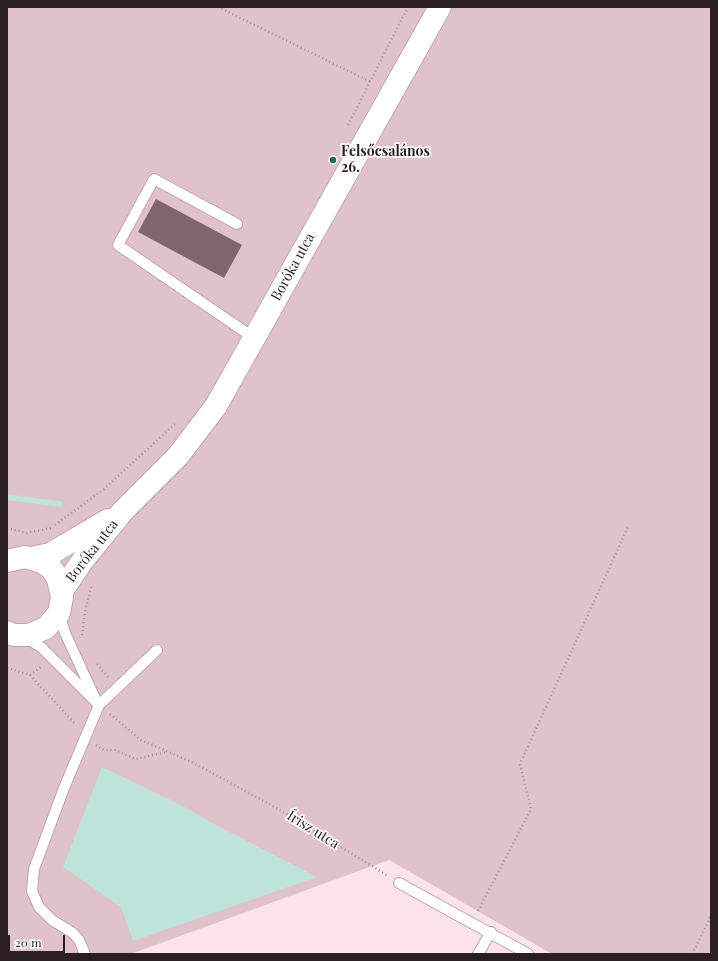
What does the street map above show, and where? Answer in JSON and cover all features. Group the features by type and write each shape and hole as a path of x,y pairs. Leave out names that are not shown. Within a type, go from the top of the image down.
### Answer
{"street":[{"name":"Boróka utca","path":"62,591 76,552 123,511 178,456 216,406 440,7"},
{"name":"Boróka utca","path":"14,558 76,552"},
{"path":"14,558 42,562 52,570 58,579 62,591 62,602 59,613 51,624 41,631 15,634"}],"lane":[{"path":"237,224 154,179 118,245 254,338"},
{"path":"59,613 65,633 99,706"},
{"path":"15,634 41,647 99,706"},
{"path":"84,954 79,940 72,933 52,920 38,907 32,891 32,880 64,788 99,706 157,650"},
{"path":"399,883 491,932 528,954"},
{"path":"478,954 491,932"}],"path":[{"path":"218,7 392,91"},
{"path":"7,528 26,533 52,528 103,490 180,418"},
{"path":"472,922 531,809 520,764 628,527"},
{"path":"52,528 76,552 92,578 85,612 83,638"},
{"path":"95,660 118,688"},
{"path":"7,668 30,675 85,736 104,750 116,750 135,759 168,752"},
{"name":"Írisz utca","path":"99,706 141,740 194,764 287,814 399,883"},
{"path":"692,954 711,916"}],"shaded area":[{"path":"7,7 711,7 711,954 552,954 389,860 131,954 7,954"},
{"path":"102,767 181,805 214,824 317,877 133,941 121,907 63,867"},
{"path":"389,860 552,954 131,954"}],"building":[{"path":"156,199 242,245 224,278 138,232"}],"waterway":[{"path":"7,497 60,504"}],"place":[{"name":"Felsőcsalános 26.","path":"333,160"}]}
